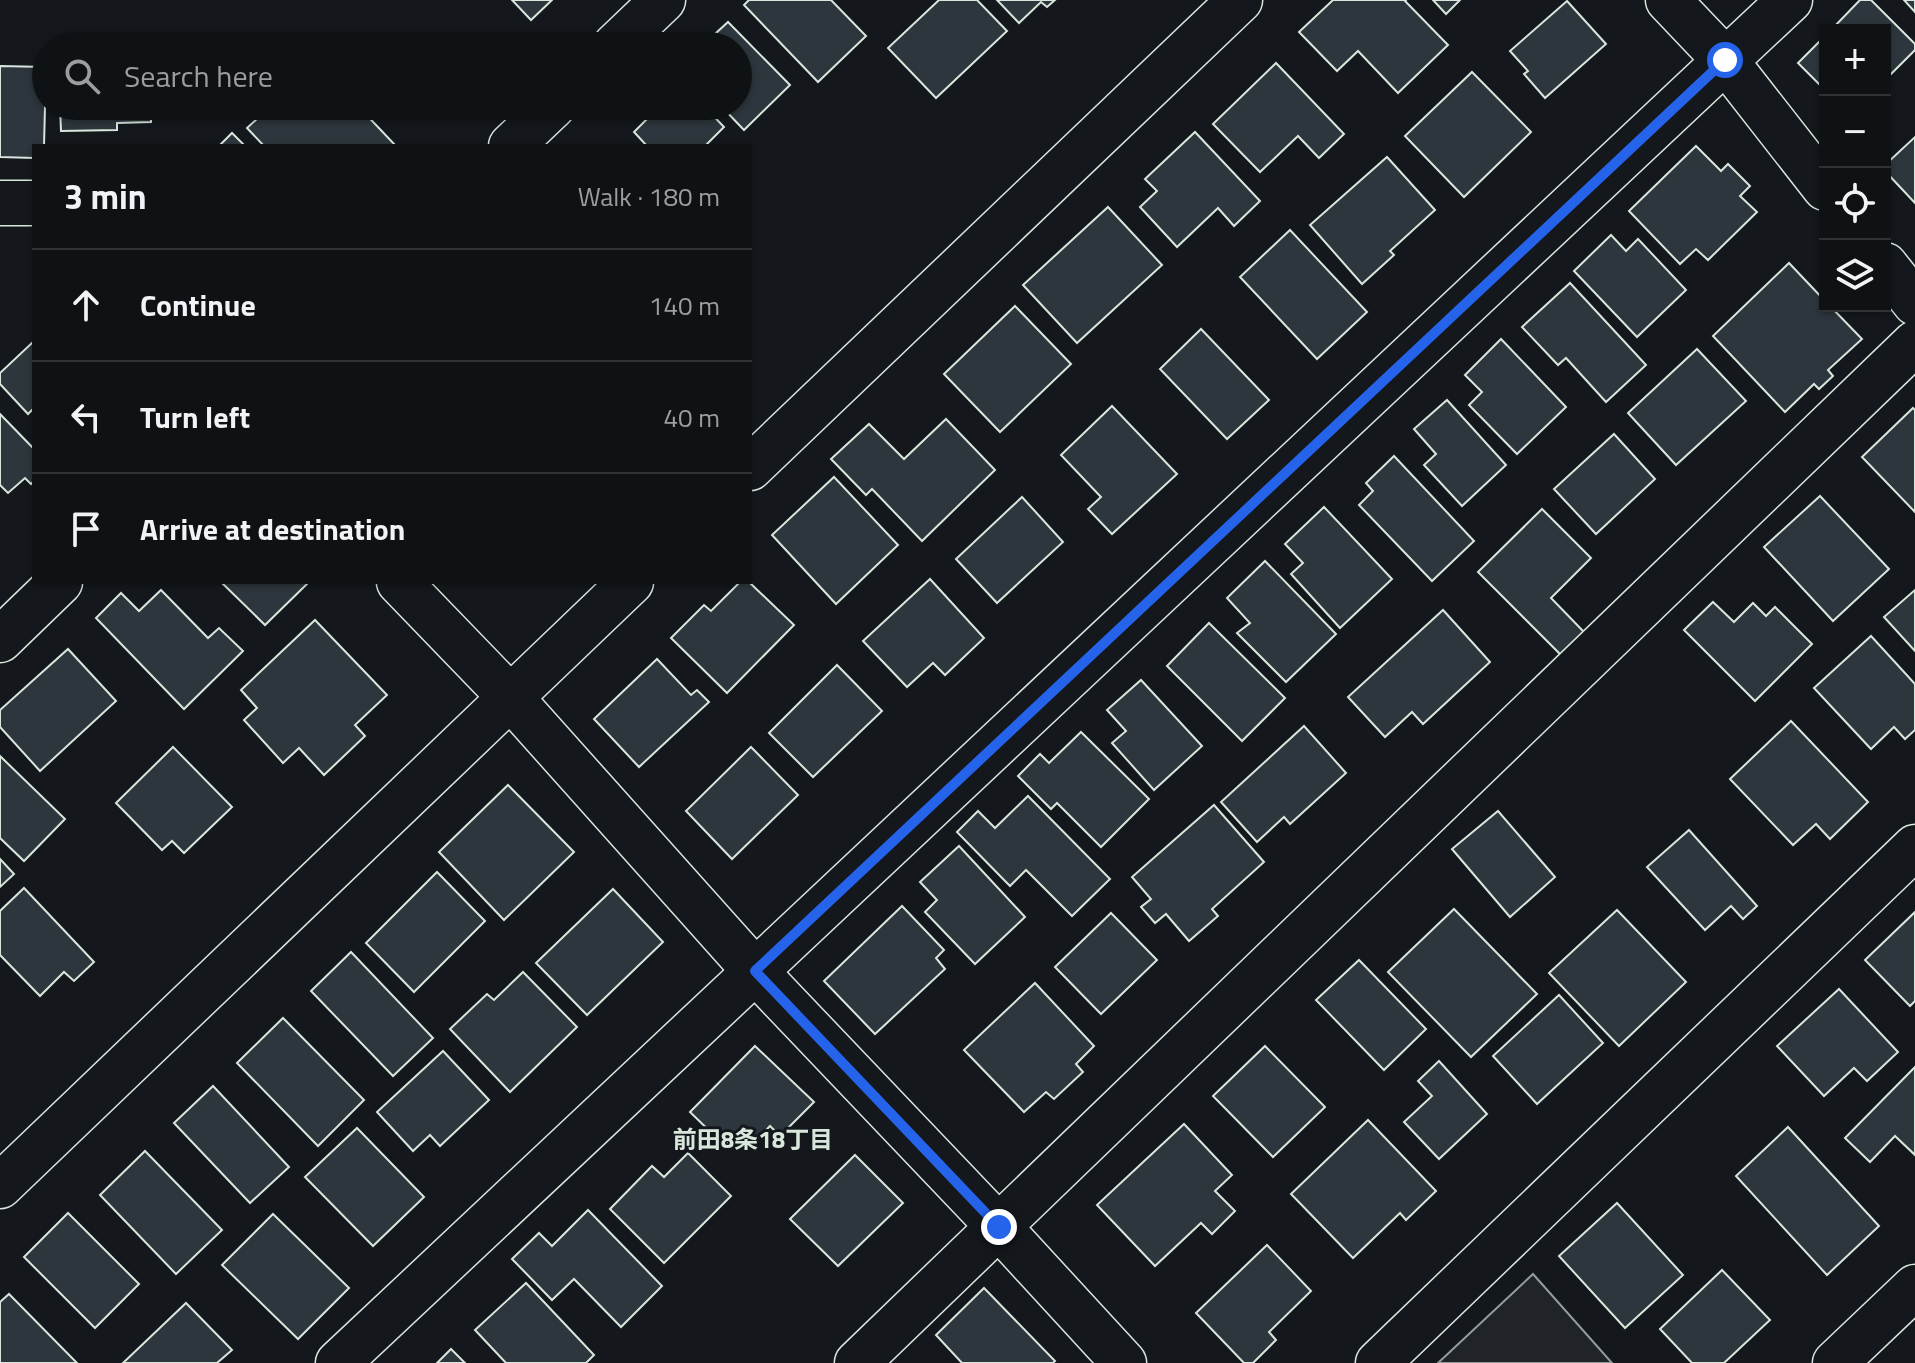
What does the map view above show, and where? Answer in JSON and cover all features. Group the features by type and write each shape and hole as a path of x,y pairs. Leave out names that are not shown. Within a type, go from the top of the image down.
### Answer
{"street":[{"path":"630,32 663,0"},
{"path":"752,466 1240,0"},
{"path":"1668,0 1725,60 1819,180"},
{"path":"338,1363 1790,0"},
{"path":"513,144 538,120"},
{"path":"0,203 32,203"},
{"path":"1891,273 1915,303"},
{"path":"857,1363 1915,343"},
{"path":"0,640 58,584"},
{"path":"401,584 510,697 755,971 1124,1363"},
{"path":"0,1186 629,584"},
{"path":"1378,1363 1915,847"},
{"path":"1835,1363 1915,1287"}],"shaded area":[{"path":"1533,1274 1612,1363 1438,1363"}],"building":[{"path":"512,0 552,0 531,20"},
{"path":"749,0 831,0 866,36 818,82 744,5"},
{"path":"939,0 977,0 1007,31 936,98 888,48"},
{"path":"997,0 1055,0 1047,7 1041,2 1019,23"},
{"path":"1333,0 1406,0 1448,45 1398,93 1358,51 1337,71 1299,32"},
{"path":"1433,0 1460,0 1446,14"},
{"path":"1860,0 1871,0 1915,44 1915,50 1891,74 1891,24 1837,24"},
{"path":"1904,0 1915,0 1915,12"},
{"path":"1567,1 1606,44 1545,98 1524,74 1528,71 1510,51"},
{"path":"728,22 738,32 717,32"},
{"path":"1819,42 1819,84 1798,63"},
{"path":"752,46 790,85 744,130 734,120 752,120"},
{"path":"1276,63 1344,134 1319,158 1298,136 1260,172 1213,124"},
{"path":"0,66 32,67 32,120 45,120 44,144 32,144 32,158 0,157"},
{"path":"1472,72 1531,132 1464,197 1405,136"},
{"path":"61,120 151,120 117,123 117,130 61,131"},
{"path":"256,120 371,120 394,144 262,144 247,128"},
{"path":"646,120 717,120 724,127 707,144 645,144 634,132"},
{"path":"1195,132 1260,201 1234,226 1218,208 1177,247 1140,207 1157,191 1145,179"},
{"path":"232,133 243,144 221,144"},
{"path":"1915,137 1915,203 1891,177 1891,159"},
{"path":"1696,146 1721,171 1728,164 1750,186 1740,196 1757,212 1708,260 1696,249 1680,264 1629,211"},
{"path":"1387,157 1435,210 1390,251 1394,255 1362,284 1310,225"},
{"path":"1108,207 1162,265 1077,343 1023,285"},
{"path":"1290,230 1367,312 1317,359 1240,277"},
{"path":"1611,235 1626,251 1638,239 1686,290 1637,337 1574,271"},
{"path":"1789,263 1819,295 1819,312 1836,312 1862,339 1828,370 1833,376 1819,389 1814,384 1785,412 1713,336"},
{"path":"1570,283 1646,365 1606,402 1566,358 1558,365 1522,327"},
{"path":"1015,306 1071,364 1000,432 944,374"},
{"path":"1201,329 1269,400 1227,439 1160,369"},
{"path":"1501,339 1566,407 1517,454 1469,405 1482,392 1465,375"},
{"path":"32,343 32,410 28,414 0,384 0,373"},
{"path":"1697,349 1746,401 1676,465 1628,413"},
{"path":"1447,400 1506,465 1462,506 1424,465 1436,454 1414,429"},
{"path":"1112,406 1177,474 1112,534 1088,509 1101,497 1061,455"},
{"path":"1913,408 1915,410 1915,512 1862,457"},
{"path":"0,414 32,447 32,483 25,478 8,493 0,485"},
{"path":"946,419 995,470 922,541 872,489 866,495 831,459 869,424 904,459"},
{"path":"1614,434 1655,479 1596,534 1554,489"},
{"path":"1394,456 1474,541 1432,581 1359,505 1373,491 1366,483"},
{"path":"834,477 898,545 836,604 772,535"},
{"path":"1820,496 1889,569 1833,621 1764,547"},
{"path":"1022,497 1063,542 997,603 956,559"},
{"path":"1324,507 1392,579 1340,628 1291,574 1303,563 1285,544"},
{"path":"1542,509 1591,558 1551,598 1584,632 1561,655 1478,572"},
{"path":"1265,561 1336,634 1286,682 1237,633 1250,623 1227,598"},
{"path":"930,579 984,638 945,675 933,663 907,687 863,641"},
{"path":"223,584 307,584 265,625"},
{"path":"738,584 751,584 794,625 727,693 671,638 704,605 711,611"},
{"path":"161,590 208,638 219,628 243,651 184,709 96,618 121,593 139,611"},
{"path":"1915,590 1915,651 1884,617"},
{"path":"1713,602 1734,622 1753,603 1766,616 1775,607 1812,644 1755,701 1684,630"},
{"path":"1443,610 1490,662 1423,724 1412,712 1385,737 1348,697"},
{"path":"315,620 387,695 355,725 365,736 324,775 299,748 283,763 244,720 257,708 241,690"},
{"path":"1209,623 1285,698 1242,741 1167,666"},
{"path":"1871,636 1915,684 1915,730 1905,739 1894,727 1871,749 1814,688"},
{"path":"68,649 116,701 40,771 0,727 0,710"},
{"path":"657,659 691,695 697,690 709,702 639,767 594,719"},
{"path":"837,665 882,711 813,777 769,733"},
{"path":"1141,680 1202,746 1154,790 1112,743 1126,731 1107,710"},
{"path":"1791,721 1868,802 1830,839 1816,824 1793,845 1730,779"},
{"path":"1304,726 1346,773 1290,824 1284,817 1257,842 1221,802"},
{"path":"1081,732 1149,799 1101,847 1057,803 1051,809 1018,776 1040,754 1049,763"},
{"path":"173,747 232,807 184,853 172,841 162,850 116,803"},
{"path":"751,747 798,795 732,859 686,811"},
{"path":"0,756 65,819 24,861 0,838"},
{"path":"508,785 574,852 504,920 439,852"},
{"path":"1028,796 1110,879 1072,916 1026,870 1010,886 957,832 978,811 995,828"},
{"path":"1214,805 1264,862 1212,909 1218,916 1189,941 1166,914 1155,923 1141,907 1151,899 1132,877"},
{"path":"1498,811 1555,877 1510,917 1452,849"},
{"path":"1689,830 1757,906 1743,919 1731,906 1705,930 1647,867"},
{"path":"959,846 1025,917 975,964 925,912 937,900 920,882"},
{"path":"0,859 14,874 0,887"},
{"path":"437,872 485,921 414,992 366,943"},
{"path":"24,888 94,962 74,981 64,972 40,996 0,955 0,911"},
{"path":"613,889 663,942 587,1015 536,963"},
{"path":"902,906 944,950 936,958 945,969 875,1034 824,981"},
{"path":"1454,909 1537,994 1471,1057 1388,972"},
{"path":"1617,910 1686,982 1619,1046 1549,973"},
{"path":"1915,912 1915,1001 1910,1006 1865,960"},
{"path":"1111,913 1157,960 1101,1014 1055,967"},
{"path":"351,952 433,1038 393,1076 311,991"},
{"path":"1359,960 1426,1029 1384,1070 1316,1000"},
{"path":"523,972 577,1027 510,1092 450,1029 487,994 494,1000"},
{"path":"1035,983 1094,1046 1076,1064 1083,1072 1054,1099 1046,1092 1024,1112 964,1050"},
{"path":"1839,989 1898,1052 1867,1081 1854,1068 1824,1096 1777,1046"},
{"path":"1559,995 1603,1043 1537,1104 1493,1056"},
{"path":"283,1018 364,1100 318,1146 237,1063"},
{"path":"755,1046 814,1102 780,1136 770,1126 746,1151 732,1138 725,1146 690,1112"},
{"path":"1265,1046 1325,1107 1273,1157 1213,1096"},
{"path":"443,1051 489,1100 440,1146 430,1135 413,1151 377,1112"},
{"path":"1439,1061 1487,1114 1439,1159 1404,1122 1432,1096 1418,1081"},
{"path":"1915,1067 1915,1155 1895,1136 1870,1162 1845,1138"},
{"path":"213,1086 289,1167 250,1203 174,1123"},
{"path":"1368,1120 1436,1191 1406,1220 1400,1213 1353,1258 1291,1194"},
{"path":"1184,1124 1232,1175 1215,1191 1235,1211 1212,1234 1201,1223 1155,1266 1097,1205"},
{"path":"1788,1127 1879,1226 1827,1275 1736,1176"},
{"path":"357,1128 424,1197 373,1246 305,1177"},
{"path":"145,1151 222,1230 176,1274 100,1195"},
{"path":"688,1153 731,1196 664,1263 610,1209 652,1166 664,1177"},
{"path":"855,1155 903,1203 838,1266 790,1219"},
{"path":"1617,1203 1683,1275 1625,1328 1559,1256"},
{"path":"588,1210 662,1286 621,1327 574,1279 552,1300 512,1259 539,1233 552,1246"},
{"path":"68,1213 139,1284 95,1328 24,1257"},
{"path":"273,1214 349,1288 298,1339 222,1265"},
{"path":"1267,1245 1311,1291 1269,1332 1276,1340 1253,1363 1244,1363 1196,1313"},
{"path":"1722,1270 1770,1320 1724,1363 1692,1363 1660,1329"},
{"path":"526,1283 594,1355 586,1363 506,1363 475,1330"},
{"path":"984,1288 1055,1361 1053,1363 962,1363 936,1335"},
{"path":"9,1294 77,1363 0,1363 0,1302"},
{"path":"186,1303 232,1350 217,1363 123,1363"},
{"path":"451,1349 465,1363 437,1363"}],"district":[{"name":"前田8条18丁目","path":"753,1140"}],"route":[{"path":"999,1227 755,971 1725,60"}]}
